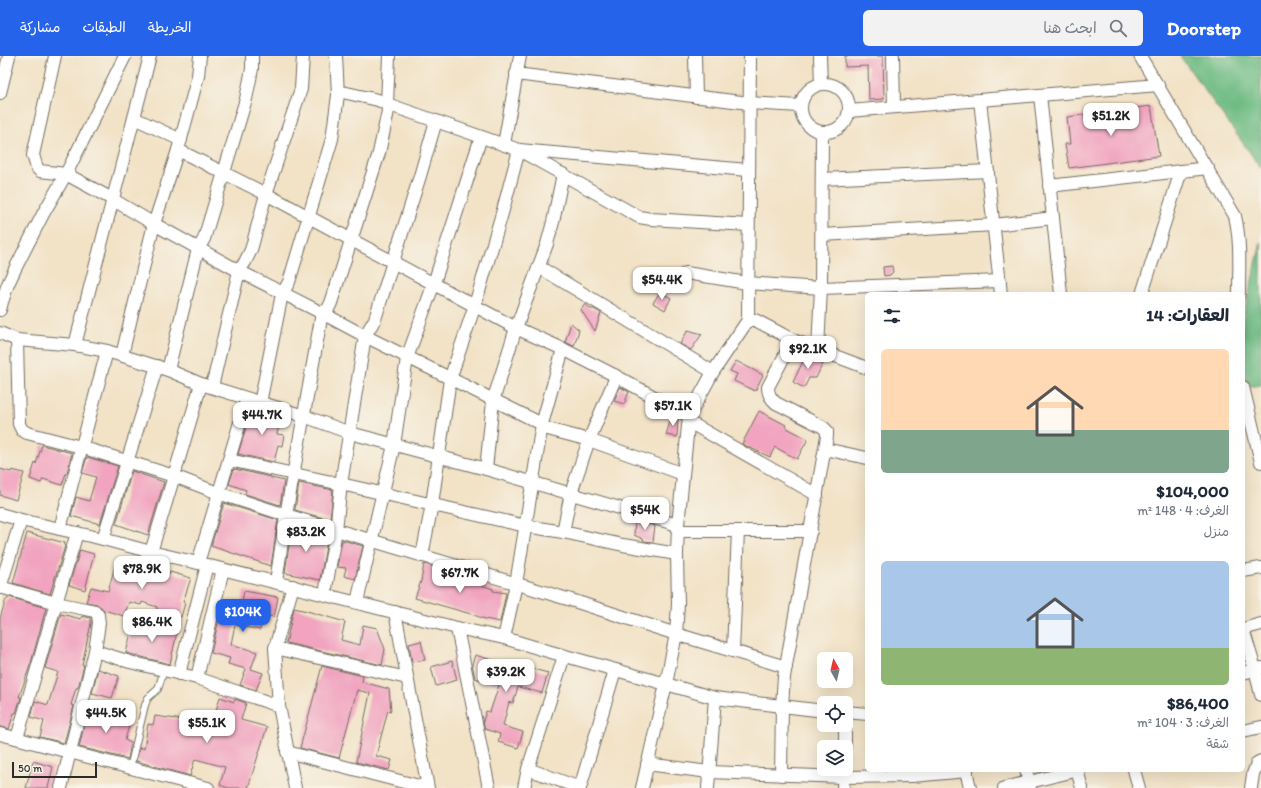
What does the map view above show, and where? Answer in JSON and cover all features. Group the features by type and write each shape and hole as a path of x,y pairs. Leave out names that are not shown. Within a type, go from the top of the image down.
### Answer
{"street":[{"path":"0,93 9,56"},
{"path":"55,56 33,155 37,168 40,170 66,174 198,249 282,294 322,313 407,358 542,424 544,428 589,440 683,474"},
{"path":"0,310 8,284 43,214 66,174 125,56"},
{"path":"75,344 150,56"},
{"path":"122,355 154,224 179,145 198,76 200,56"},
{"path":"103,539 127,461 162,368 198,249 204,239 246,99 252,69 252,56"},
{"path":"150,552 174,476 206,385 239,271 251,250 266,194 302,89 303,56"},
{"path":"260,403 282,294 289,282 332,139 336,117 338,91 336,56"},
{"path":"276,582 286,515 322,313 328,309 331,303 379,153 388,111 389,56"},
{"path":"504,144 520,56"},
{"path":"695,56 696,97"},
{"path":"642,788 676,634 678,604 678,528 689,419 712,372 748,320 747,283 750,56"},
{"path":"820,56 821,84"},
{"path":"893,56 894,107"},
{"path":"1140,56 1208,168 1235,216 1239,231 1240,244 1239,292"},
{"path":"516,74 749,103 800,106"},
{"path":"821,84 833,86 844,93 847,98 849,111 845,123 835,131 822,133 816,132 802,119 800,106 805,94 815,86 821,84"},
{"path":"849,111 1158,85"},
{"path":"338,91 378,100 519,150 639,217 748,225"},
{"path":"1040,95 1061,292"},
{"path":"980,100 1001,292"},
{"path":"134,118 223,173 266,194 516,328 563,349 614,375 817,495"},
{"path":"325,594 365,336 375,319 436,121"},
{"path":"818,349 822,235 822,133"},
{"path":"357,602 394,445 407,358 434,283 481,136"},
{"path":"519,150 748,170"},
{"path":"422,556 432,504 450,379 475,305 519,150"},
{"path":"1050,186 1208,168"},
{"path":"822,179 988,171"},
{"path":"1143,292 1181,171"},
{"path":"486,469 493,401 516,328 549,237 563,174"},
{"path":"822,235 994,225 1053,218"},
{"path":"539,267 712,372"},
{"path":"686,273 747,283 821,288 1000,281"},
{"path":"748,320 755,320 793,340 865,367"},
{"path":"0,333 17,340 75,344 122,355 350,433 571,493 678,528 738,531 810,530"},
{"path":"17,340 19,424 22,430 26,433 81,447 127,461 286,515 571,600 676,634 786,667"},
{"path":"781,775 782,706 786,667 828,436 826,429 776,403 768,393 768,387 793,340"},
{"path":"504,638 516,584 542,424 563,349"},
{"path":"60,529 107,351"},
{"path":"563,532 571,493 589,440 615,379 614,375"},
{"path":"1245,393 1261,419"},
{"path":"1245,393 1261,462"},
{"path":"179,674 218,493 248,399"},
{"path":"825,449 865,458"},
{"path":"229,460 526,526 677,554"},
{"path":"0,514 457,628 504,638 715,698 817,710"},
{"path":"21,520 0,588 56,603 95,611 98,615 99,623 95,651 61,788"},
{"path":"733,651 738,531"},
{"path":"17,738 77,533"},
{"path":"1245,571 1261,568"},
{"path":"197,678 224,569"},
{"path":"293,586 275,648 279,706 294,788"},
{"path":"288,752 428,788 395,612"},
{"path":"1245,628 1261,624"},
{"path":"457,628 489,788"},
{"path":"1245,634 1258,669 1261,695"},
{"path":"275,648 408,678"},
{"path":"95,651 130,662 197,678 279,706"},
{"path":"524,788 528,769 564,656"},
{"path":"1245,672 1258,669"},
{"path":"528,769 580,788 615,670"},
{"path":"708,788 715,698"},
{"path":"853,713 865,714"},
{"path":"1245,730 1261,726"},
{"path":"0,734 130,768 180,785 208,788"},
{"path":"1251,788 1254,767 1261,761"},
{"path":"647,764 709,772 844,778 912,778 958,772"},
{"path":"966,772 970,788"},
{"path":"1027,772 1030,785"},
{"path":"1004,788 1030,785 1072,772"},
{"path":"1078,772 1082,788"},
{"path":"1135,772 1139,788"}],"lane":[{"path":"130,768 145,705 148,698 158,689 164,670"}],"green space":[{"path":"1180,56 1261,56 1261,168"},
{"path":"1261,243 1261,385 1245,387 1245,309"}],"building":[{"path":"845,56 883,56 884,99 869,100 868,66 845,67"},
{"path":"1151,106 1159,156 1069,168 1065,144 1070,144 1067,117"},
{"path":"892,266 893,272 890,275 884,276 883,267"},
{"path":"660,292 671,298 665,310 653,303"},
{"path":"585,304 591,309 601,313 595,331 581,310"},
{"path":"571,323 579,330 574,346 565,342"},
{"path":"688,330 702,334 691,350 680,344"},
{"path":"807,353 824,361 816,378 809,378 804,388 793,382"},
{"path":"736,361 763,375 755,391 734,381 737,374 730,371"},
{"path":"620,387 629,392 624,404 614,401"},
{"path":"252,408 280,416 277,426 279,426 277,434 284,435 282,446 278,445 274,462 238,454"},
{"path":"759,411 786,425 785,427 808,439 797,459 775,447 770,457 742,444"},
{"path":"672,415 678,419 677,437 666,435"},
{"path":"42,445 72,453 62,485 43,479 41,483 30,479"},
{"path":"87,457 118,466 100,524 71,516 76,497 89,501 96,477 82,473"},
{"path":"0,469 24,473 16,500 0,495"},
{"path":"234,469 284,481 280,505 245,494 246,490 229,484"},
{"path":"132,471 164,482 148,535 116,524"},
{"path":"299,483 333,490 330,520 295,510"},
{"path":"224,503 278,520 271,566 211,546"},
{"path":"635,521 655,526 653,542 644,541 643,539 634,535"},
{"path":"292,525 328,535 320,580 285,573"},
{"path":"27,533 65,543 50,594 13,583"},
{"path":"342,540 363,546 355,579 344,576 346,568 337,567"},
{"path":"80,550 94,554 85,590 69,585"},
{"path":"117,559 137,563 137,565 169,575 170,572 191,578 183,602 185,603 181,617 157,610 157,607 142,602 141,605 129,602 124,616 104,610 97,604 86,602 91,587 108,591"},
{"path":"424,564 464,576 464,578 480,581 478,584 493,589 493,591 506,593 500,622 415,598 421,581"},
{"path":"244,591 278,597 274,617 263,615 260,630 235,625 231,644 257,652 251,669 263,673 256,690 240,685 246,669 228,664 230,658 211,653 222,606 240,612"},
{"path":"9,597 46,608 31,663 19,697 21,697 9,729 0,727 0,618 6,599"},
{"path":"294,608 345,622 341,640 360,645 363,625 377,628 385,649 382,665 286,643"},
{"path":"61,614 81,619 82,616 91,618 82,665 84,665 78,688 76,688 71,705 74,706 64,743 40,737 44,721 31,717 35,701 48,705 58,672 45,668"},
{"path":"134,621 177,632 170,664 126,653"},
{"path":"421,641 425,660 412,662 409,644"},
{"path":"475,655 506,664 507,662 548,673 542,693 518,687 513,703 509,702 503,726 523,732 518,748 498,742 500,734 485,729 483,721 486,711 490,712 499,685 475,678 472,664"},
{"path":"452,661 457,680 436,686 431,667"},
{"path":"322,666 363,676 362,682 389,689 391,711 388,710 376,756 392,760 389,770 356,762 370,693 357,690 339,758 300,748"},
{"path":"98,669 119,676 112,698 92,693"},
{"path":"220,697 234,702 235,699 246,703 241,720 267,727 248,788 228,788 220,785 225,767 195,759 190,776 136,761 140,747 144,749 148,724 153,725 155,716 212,724"},
{"path":"88,709 131,719 125,740 131,743 128,759 79,747"},
{"path":"33,761 53,767 48,788 26,788"}]}
